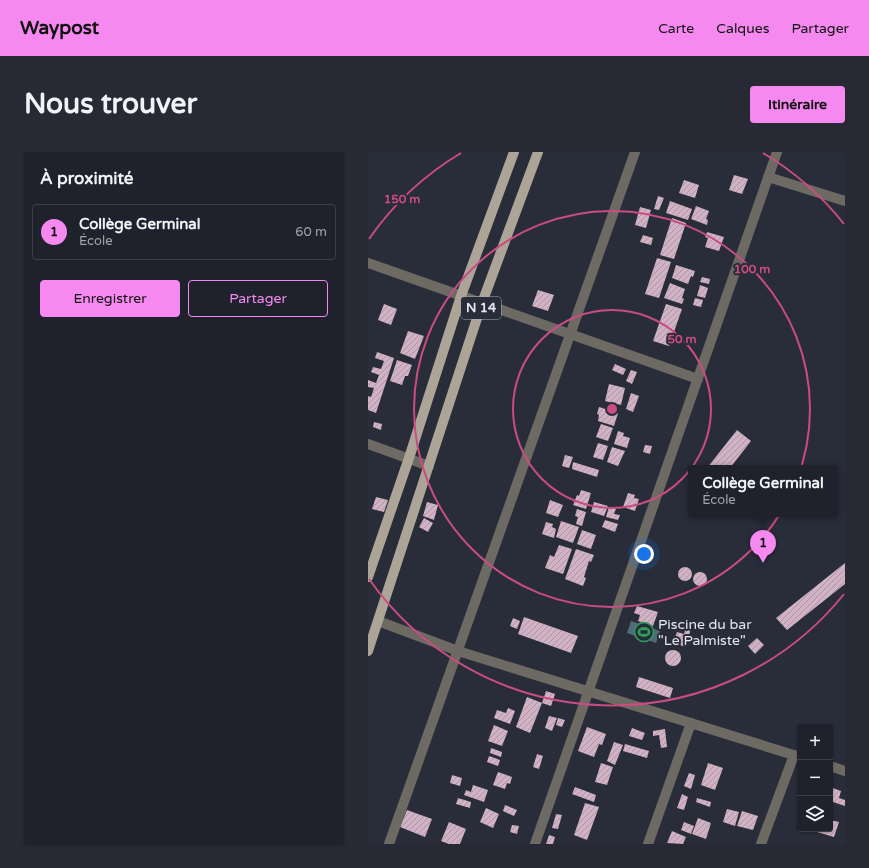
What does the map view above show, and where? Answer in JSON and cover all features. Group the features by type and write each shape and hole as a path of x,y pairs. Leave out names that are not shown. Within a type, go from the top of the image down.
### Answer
{"main road":[{"name":"N 14","path":"368,576 409,458 461,296 514,152"},
{"name":"N 14","path":"368,651 482,303 538,152"}],"street":[{"path":"390,844 635,152"},
{"path":"535,844 777,152"},
{"path":"768,177 845,201"},
{"path":"368,263 698,379"},
{"path":"368,444 429,466"},
{"path":"378,621 458,651 797,756 761,844"},
{"path":"648,844 691,723"},
{"path":"833,767 845,771"}],"water":[{"name":"Piscine du bar \"Le Palmiste\"","path":"631,621 660,631 656,643 627,633"}],"building":[{"path":"734,175 748,179 742,194 729,190"},
{"path":"684,180 699,185 695,198 679,193"},
{"path":"658,196 664,198 659,210 654,209"},
{"path":"670,201 692,209 688,220 666,213"},
{"path":"696,206 709,211 706,219 708,220 707,225 691,219"},
{"path":"640,207 651,210 646,228 635,225"},
{"path":"672,218 686,223 674,259 660,255"},
{"path":"707,232 724,237 719,251 705,247 708,238 705,237"},
{"path":"643,235 653,238 651,245 640,242"},
{"path":"657,258 671,262 659,298 645,294"},
{"path":"676,265 695,271 688,284 672,278"},
{"path":"702,277 710,279 709,284 700,282"},
{"path":"670,283 685,289 682,304 664,298"},
{"path":"700,285 708,288 705,298 697,296"},
{"path":"538,290 554,295 548,311 532,306"},
{"path":"695,298 703,300 701,307 693,305"},
{"path":"384,304 397,309 391,325 378,320"},
{"path":"666,304 682,309 669,346 653,341"},
{"path":"408,331 424,336 415,359 400,353"},
{"path":"377,352 394,358 376,413 368,410 368,396 371,397 374,388 368,387 368,380 376,383 379,375 371,372 373,367 381,369 384,361 375,358"},
{"path":"397,360 412,365 408,376 405,376 402,385 390,381"},
{"path":"615,364 626,369 623,375 612,370"},
{"path":"631,370 637,372 632,384 626,381"},
{"path":"609,384 625,388 621,405 605,401"},
{"path":"631,393 639,396 633,412 626,409"},
{"path":"599,407 618,413 614,426 598,421 599,415 597,414"},
{"path":"374,422 382,424 381,430 373,427"},
{"path":"601,424 613,428 608,441 596,437"},
{"path":"737,430 751,441 732,465 709,465"},
{"path":"618,431 624,433 623,436 630,438 627,448 614,444"},
{"path":"598,443 608,446 603,460 593,457"},
{"path":"645,445 652,446 650,454 643,452"},
{"path":"612,447 625,451 618,466 607,462"},
{"path":"565,455 573,457 569,468 562,466"},
{"path":"573,462 599,470 597,477 572,469"},
{"path":"581,490 591,493 586,509 573,505"},
{"path":"628,493 635,495 634,498 639,499 635,511 623,507"},
{"path":"376,497 388,500 384,512 372,509"},
{"path":"550,500 563,505 558,517 546,513"},
{"path":"427,502 438,505 434,520 423,516"},
{"path":"594,502 608,506 604,516 591,512"},
{"path":"609,507 616,509 614,514 620,515 618,520 606,517"},
{"path":"577,509 586,512 582,526 576,524 578,517 575,516"},
{"path":"424,518 433,523 428,532 419,527"},
{"path":"605,520 618,524 615,532 602,527"},
{"path":"561,521 579,527 573,543 556,537"},
{"path":"546,522 553,524 552,527 556,529 554,538 542,534"},
{"path":"582,530 596,535 591,549 577,544"},
{"path":"559,545 572,549 563,574 545,568 550,555 554,557"},
{"path":"576,549 594,555 591,562 589,561 583,586 565,579"},
{"path":"845,563 845,584 787,630 776,618"},
{"path":"685,567 690,569 692,574 690,579 685,581 680,579 678,574 680,569"},
{"path":"700,572 705,574 707,579 705,584 700,586 695,584 693,579 695,574"},
{"path":"637,606 658,612 653,626 638,621 640,615 634,613"},
{"path":"524,617 578,636 571,653 518,634"},
{"path":"513,618 520,621 517,629 510,626"},
{"path":"686,627 691,628 686,647 673,643 677,632 684,634"},
{"path":"757,638 764,645 755,654 748,646"},
{"path":"673,650 680,655 681,658 676,665 673,666 666,661 665,658 670,651"},
{"path":"639,677 673,688 670,698 636,687"},
{"path":"546,691 555,694 551,706 542,703"},
{"path":"527,697 542,703 530,733 516,727"},
{"path":"508,708 515,711 510,724 494,718 497,710 506,713"},
{"path":"549,716 557,718 552,731 545,728"},
{"path":"558,718 565,720 562,727 556,725"},
{"path":"494,725 508,731 502,746 488,741"},
{"path":"587,727 606,734 602,745 599,744 594,757 578,751"},
{"path":"632,728 645,733 642,740 629,736"},
{"path":"665,729 667,747 661,748 659,735 653,736 653,731"},
{"path":"614,742 623,745 615,765 607,761"},
{"path":"625,744 649,751 647,758 623,751"},
{"path":"491,748 502,752 501,757 490,753"},
{"path":"537,754 543,756 539,769 533,767"},
{"path":"489,756 500,760 498,766 487,762"},
{"path":"601,763 613,767 607,785 595,782"},
{"path":"708,763 723,768 715,790 701,785"},
{"path":"498,772 512,777 510,784 507,783 505,789 493,785"},
{"path":"689,773 695,775 691,789 684,786"},
{"path":"452,775 462,778 460,786 450,783"},
{"path":"473,785 488,790 484,802 464,795 466,790 471,792"},
{"path":"575,787 596,795 594,802 572,794"},
{"path":"833,788 841,791 839,798 845,800 845,806 833,802"},
{"path":"682,794 688,797 684,810 677,808"},
{"path":"458,798 471,802 470,808 456,804"},
{"path":"697,798 711,802 710,807 696,802"},
{"path":"585,803 599,807 587,840 574,835"},
{"path":"505,805 517,810 514,816 503,811"},
{"path":"486,808 499,814 493,828 480,822"},
{"path":"727,809 739,812 735,826 723,822"},
{"path":"407,810 432,819 425,837 400,827"},
{"path":"742,811 758,816 753,830 737,826"},
{"path":"556,814 562,815 558,829 552,828"},
{"path":"698,818 711,823 706,839 692,834"},
{"path":"833,821 839,822 834,837 817,832 833,832"},
{"path":"449,822 466,829 460,844 449,844 441,841"},
{"path":"684,822 694,826 691,834 681,830"},
{"path":"512,825 519,826 517,834 510,832"},
{"path":"672,831 686,837 683,844 667,843"},
{"path":"549,835 555,837 553,844 546,844"}],"place":[{"name":"Collège Germinal","path":"763,563"},
{"name":"Piscine du bar \"Le Palmiste\"","path":"644,632"}]}
